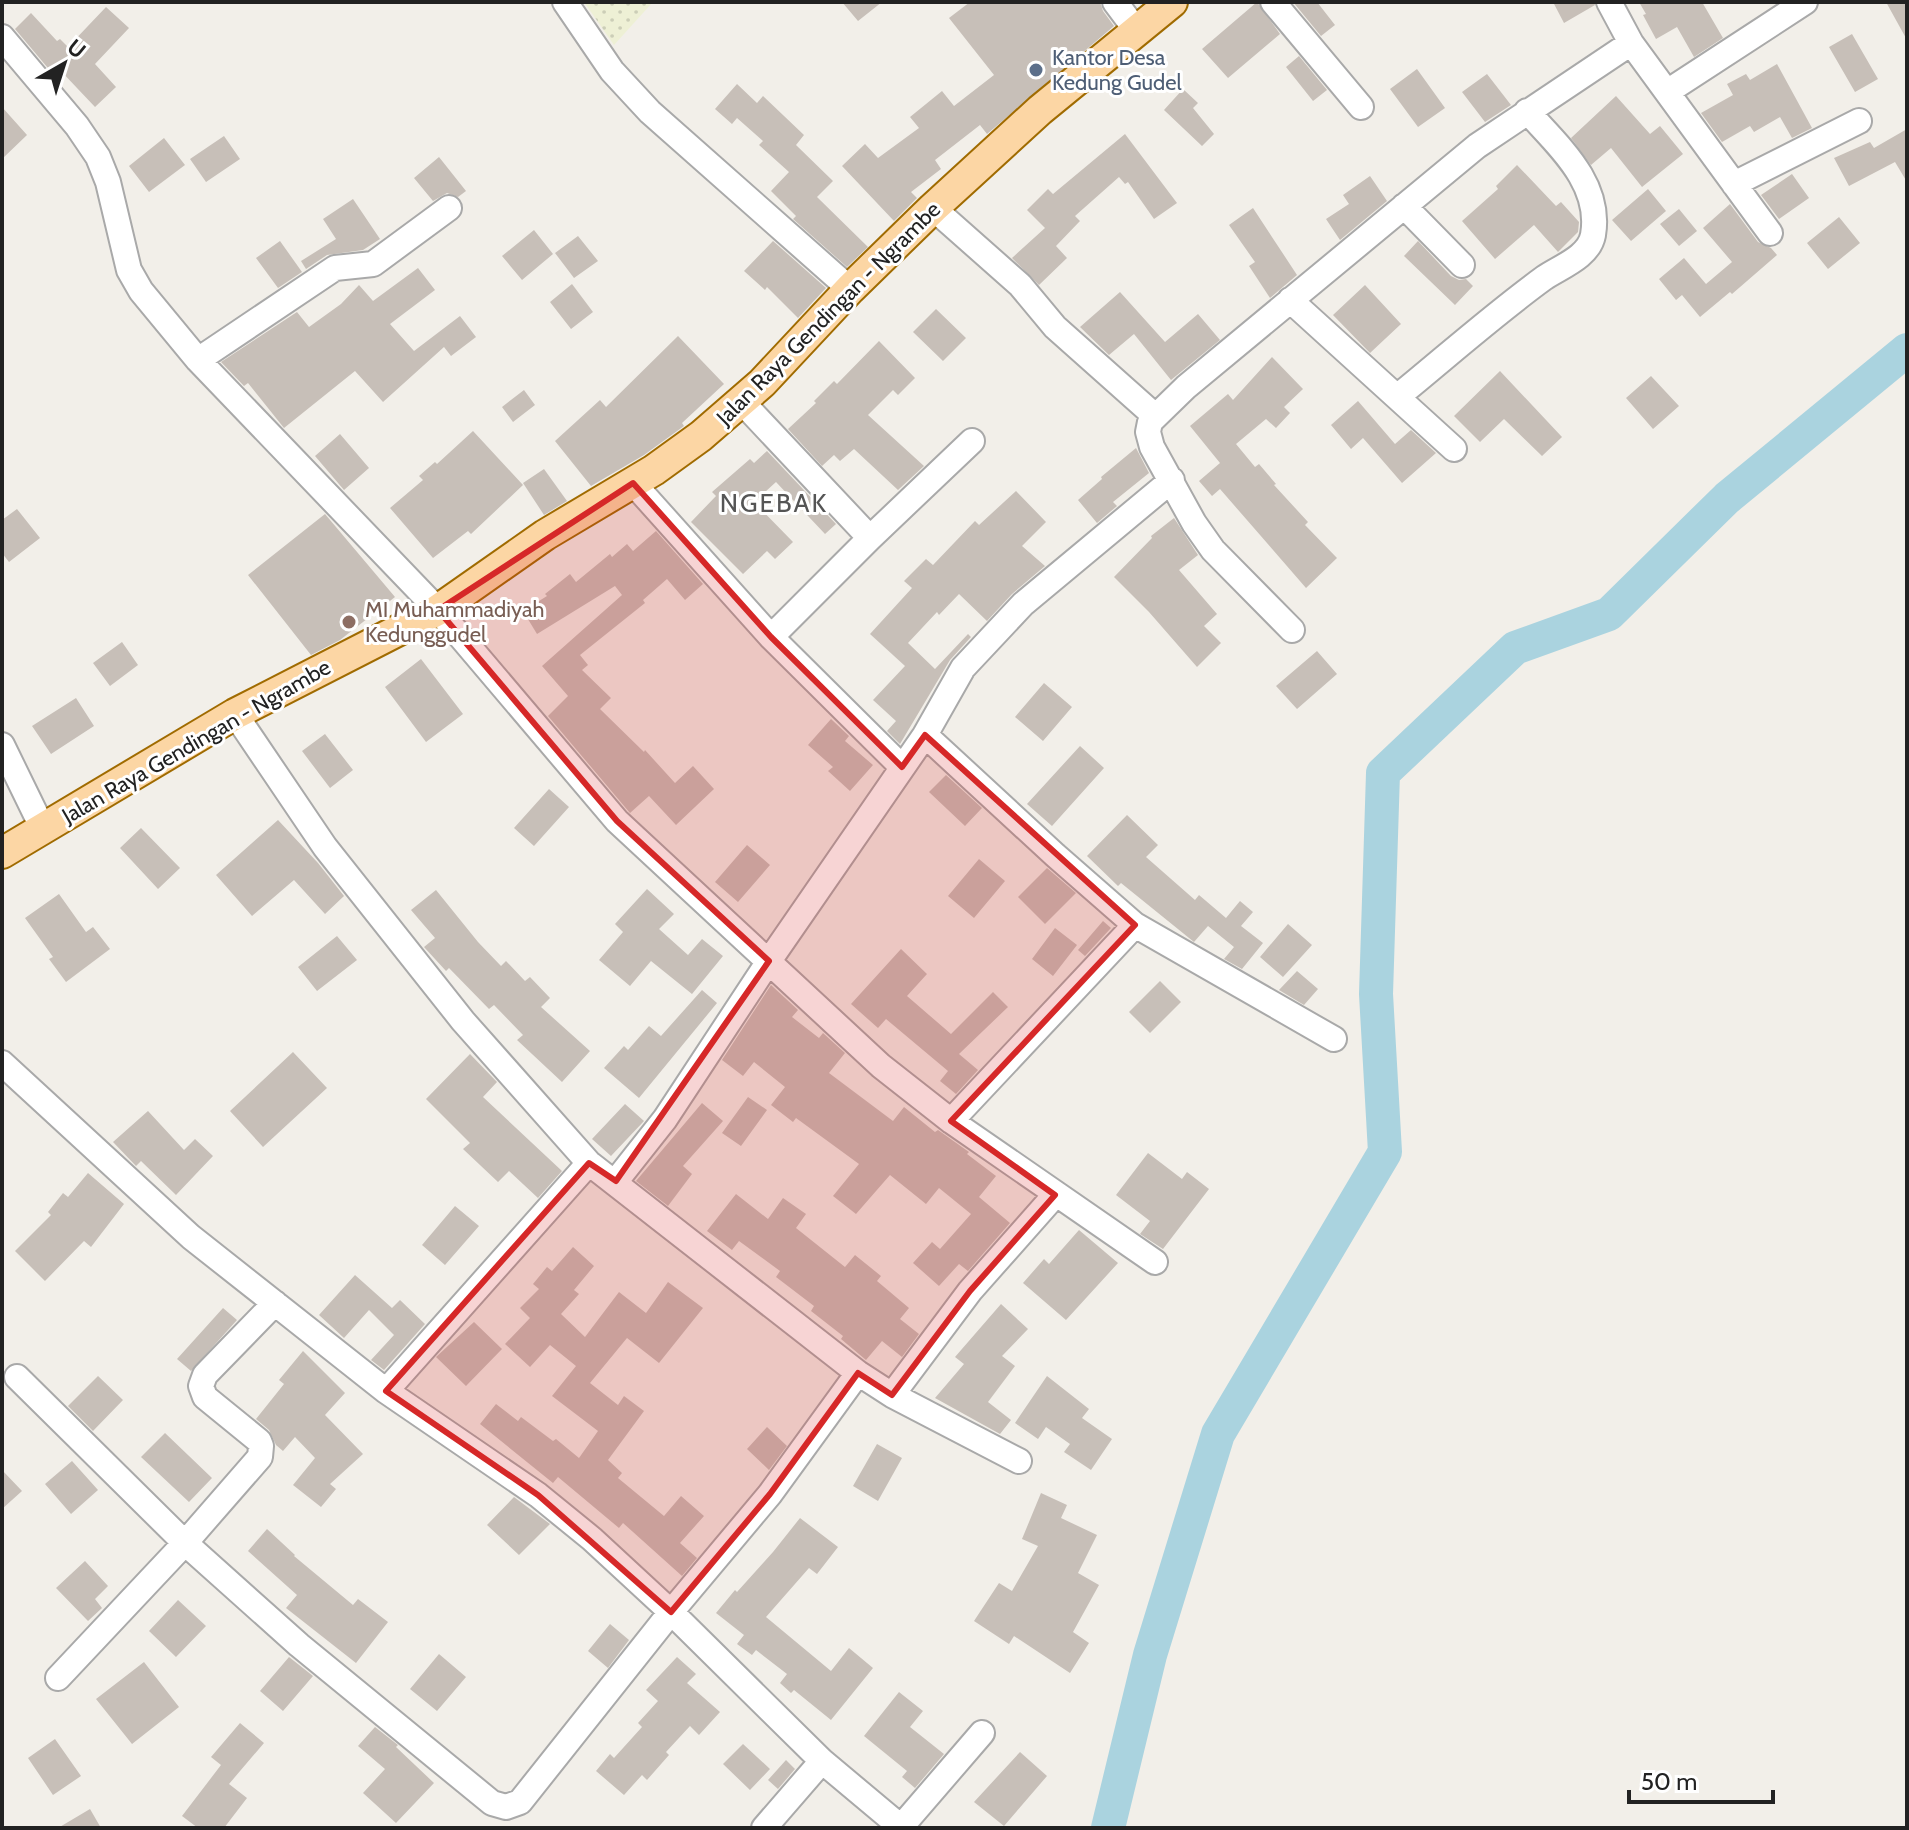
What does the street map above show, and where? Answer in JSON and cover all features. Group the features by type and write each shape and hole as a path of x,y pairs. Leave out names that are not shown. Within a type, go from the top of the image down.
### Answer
{"main road":[{"name":"Jalan Raya Gendingan - Ngrambe","path":"2,853 235,714 438,610 545,535 633,483 701,436 742,402 933,208 1040,110 1172,2"}],"street":[{"path":"565,2 612,71 650,112 850,289"},
{"path":"1115,2 1136,30"},
{"path":"1273,2 1361,107"},
{"path":"1609,2 1631,43 1770,233"},
{"path":"1667,92 1805,2"},
{"path":"2,37 77,126 98,157 108,182 134,280 198,360 438,610 617,821 881,1066 951,1121 1155,1262"},
{"path":"1292,630 1213,550 1194,523 1149,438 1150,422 1290,300 1477,146 1631,43"},
{"path":"1397,397 1529,290 1576,258 1590,243 1592,212 1586,182 1527,111"},
{"path":"1734,184 1859,121"},
{"path":"1404,206 1462,265"},
{"path":"198,360 335,268 373,264 449,208"},
{"path":"933,208 1020,285 1055,327 1155,416"},
{"path":"1290,300 1454,449"},
{"path":"742,402 870,538"},
{"path":"771,637 972,441"},
{"path":"616,1181 665,1119 769,961 925,735 963,668 1023,604 1172,480"},
{"path":"633,483 771,637 902,767"},
{"path":"235,714 335,859 463,1021 589,1163 616,1181 858,1373 892,1395 1019,1461"},
{"path":"925,735 1135,925 1334,1039"},
{"path":"2,745 43,829"},
{"path":"951,1121 1135,925"},
{"path":"2,1063 191,1237 386,1391 538,1495 592,1539 822,1761 902,1827 982,1733"},
{"path":"386,1391 589,1163"},
{"path":"892,1395 970,1291 1055,1195"},
{"path":"58,1678 185,1543 260,1457 259,1441 205,1397 202,1382 205,1375 275,1303"},
{"path":"17,1377 185,1543 299,1645 492,1803 511,1807 520,1802 671,1612 770,1494 858,1373"},
{"path":"764,1828 822,1761"}],"highlighted area":[{"path":"633,483 771,637 902,767 925,735 1135,925 951,1121 1055,1195 970,1291 892,1395 858,1373 770,1494 671,1612 538,1495 386,1391 589,1163 616,1181 769,961 617,821 438,610"}],"green space":[{"path":"584,2 653,2 614,45"}],"building":[{"path":"842,2 882,2 858,21"},
{"path":"970,2 1100,2 1114,26 987,134 980,125 935,160 941,169 911,192 917,198 894,221 842,166 865,144 878,158 919,128 910,117 942,91 954,106 994,75 949,18"},
{"path":"1257,2 1280,34 1228,78 1202,49"},
{"path":"1293,2 1317,2 1335,25 1321,36"},
{"path":"1553,2 1594,2 1595,5 1564,23"},
{"path":"1639,2 1702,2 1723,38 1694,57 1677,27 1656,39"},
{"path":"1886,2 1907,2 1907,40"},
{"path":"106,7 129,28 95,64 116,87 95,107 59,69 53,74 15,29 31,13 57,41 60,39 68,47"},
{"path":"1852,34 1878,79 1855,92 1829,47"},
{"path":"1299,56 1327,90 1313,101 1286,67"},
{"path":"1777,64 1812,128 1792,138 1780,117 1754,132 1750,126 1722,142 1701,113 1733,95 1727,84 1746,74 1750,80"},
{"path":"1417,69 1445,108 1418,127 1390,89"},
{"path":"1487,74 1511,105 1485,122 1462,92"},
{"path":"737,84 757,103 763,96 804,135 796,145 833,181 817,197 868,247 847,267 793,219 796,216 771,191 789,172 759,145 763,141 737,118 732,124 715,109"},
{"path":"1183,89 1198,103 1193,108 1214,134 1202,146 1164,110"},
{"path":"1616,96 1650,134 1660,126 1683,154 1642,187 1611,148 1591,165 1571,138"},
{"path":"2,107 27,135 2,159"},
{"path":"1907,129 1907,182 1895,162 1849,186 1834,158 1870,142 1874,148"},
{"path":"1125,134 1177,203 1154,219 1128,182 1125,184 1119,177 1075,216 1080,221 1056,246 1067,258 1039,285 1012,258 1045,228 1027,210 1048,189 1053,194"},
{"path":"224,136 240,159 206,182 190,159"},
{"path":"164,138 185,165 149,192 129,166"},
{"path":"439,157 466,191 458,197 447,193 433,201 414,178"},
{"path":"1517,165 1556,206 1561,202 1579,222 1578,232 1558,252 1534,225 1495,259 1462,221 1498,189 1496,186"},
{"path":"1792,174 1809,198 1779,219 1761,195"},
{"path":"1370,176 1387,201 1340,240 1326,219 1349,204 1343,195"},
{"path":"1648,189 1666,211 1631,241 1612,220"},
{"path":"353,199 380,239 363,250 327,255 306,269 301,261 336,239 323,219"},
{"path":"1730,204 1758,242 1777,255 1700,317 1682,295 1676,300 1659,279 1684,258 1706,284 1732,262 1703,228"},
{"path":"1253,208 1297,275 1270,298 1249,266 1255,262 1229,225"},
{"path":"1679,209 1697,231 1679,246 1660,224"},
{"path":"1839,217 1860,243 1828,269 1807,243"},
{"path":"534,230 553,254 522,280 502,256"},
{"path":"578,236 598,261 574,278 555,253"},
{"path":"280,241 302,272 278,288 256,258"},
{"path":"773,241 826,288 798,318 767,287 765,290 744,271"},
{"path":"1418,241 1451,276 1466,279 1473,286 1455,305 1404,256"},
{"path":"418,268 435,290 390,324 414,351 460,316 476,337 451,356 444,347 383,402 355,371 284,428 248,383 244,386 221,362 297,312 309,327 341,304 359,285 373,301"},
{"path":"572,284 593,312 571,329 550,302"},
{"path":"1365,285 1401,324 1370,353 1333,315"},
{"path":"1120,292 1165,342 1198,314 1220,340 1171,380 1134,334 1109,355 1080,327"},
{"path":"936,309 966,338 943,361 913,332"},
{"path":"678,336 724,384 682,423 684,426 644,455 591,486 555,441 600,400 606,407"},
{"path":"879,341 915,378 898,395 893,390 868,415 924,466 898,490 854,449 840,461 834,455 822,466 788,429 834,381 837,384"},
{"path":"1272,357 1303,389 1284,407 1290,413 1276,428 1266,419 1236,444 1255,467 1259,464 1308,522 1305,525 1337,558 1306,588 1220,489 1212,496 1199,481 1220,463 1190,426 1228,394 1233,400"},
{"path":"1500,371 1562,437 1542,456 1504,419 1480,442 1454,416"},
{"path":"1651,376 1679,406 1653,429 1626,398"},
{"path":"524,390 535,405 513,422 502,407"},
{"path":"1358,401 1395,444 1411,430 1436,453 1402,483 1363,438 1351,449 1331,425"},
{"path":"473,431 523,485 471,534 468,531 433,558 390,508 423,480 419,476"},
{"path":"340,434 369,468 344,490 315,456"},
{"path":"1136,448 1149,473 1113,502 1117,506 1097,523 1078,500"},
{"path":"767,451 836,524 825,534 776,482 754,502 793,542 775,559 767,551 743,574 691,522 716,496 712,492 750,459 754,463"},
{"path":"544,469 567,501 544,515 523,483"},
{"path":"1016,491 1046,522 1022,546 1045,566 987,621 959,594 908,643 935,669 968,634 971,637 950,660 900,744 887,731 896,721 873,700 905,666 870,634 912,588 904,581 926,559 933,565 975,521 979,525"},
{"path":"17,509 40,538 9,562 2,553 2,520"},
{"path":"325,514 395,597 340,640 311,655 248,575"},
{"path":"1174,518 1198,555 1179,570 1217,614 1204,626 1221,643 1197,667 1114,577 1151,536"},
{"path":"656,531 703,584 685,600 667,579 643,600 645,603 580,655 588,665 582,670 611,698 600,709 645,750 675,783 693,766 714,789 676,825 649,796 630,813 548,716 568,696 542,666 622,595 615,586 537,634 523,611 547,596 545,594 570,574 576,582 610,554 612,557 627,544 633,551"},
{"path":"122,642 138,665 110,686 93,663"},
{"path":"1317,651 1337,674 1297,709 1276,686"},
{"path":"421,659 463,714 426,742 385,687"},
{"path":"1044,683 1072,707 1043,741 1015,717"},
{"path":"76,698 94,726 51,754 32,726"},
{"path":"831,719 849,736 845,741 873,765 850,791 828,771 833,767 808,745"},
{"path":"325,734 353,770 330,788 302,751"},
{"path":"1080,746 1104,768 1052,826 1027,804"},
{"path":"946,775 982,808 965,826 929,792"},
{"path":"549,789 569,807 534,846 514,828"},
{"path":"1127,815 1158,845 1146,857 1195,900 1199,895 1226,918 1240,901 1253,912 1241,926 1263,943 1242,969 1224,959 1234,947 1208,926 1194,942 1121,883 1118,886 1087,856"},
{"path":"278,820 344,896 325,914 294,880 252,916 216,875"},
{"path":"141,828 180,868 158,889 120,848"},
{"path":"747,845 770,865 738,902 715,882"},
{"path":"979,859 1005,881 974,918 948,896"},
{"path":"1047,868 1076,893 1045,924 1018,897"},
{"path":"647,889 674,914 659,929 688,955 702,939 723,956 692,994 651,961 630,986 599,960 623,932 615,924"},
{"path":"436,890 501,966 506,961 525,981 530,977 550,998 541,1007 590,1051 562,1082 517,1040 523,1035 494,1005 489,1009 424,947 435,938 411,910"},
{"path":"59,894 86,932 93,927 110,949 66,982 49,959 53,957 25,918"},
{"path":"1103,921 1111,928 1085,956 1078,950"},
{"path":"1288,924 1312,945 1283,977 1260,957"},
{"path":"1055,928 1077,945 1053,976 1032,959"},
{"path":"337,936 357,960 317,991 298,967"},
{"path":"901,949 927,974 907,996 951,1034 993,992 1008,1007 959,1054 978,1070 956,1094 940,1081 948,1071 886,1019 878,1028 851,1004"},
{"path":"1297,971 1318,989 1304,1005 1279,990"},
{"path":"1160,981 1181,1002 1150,1033 1129,1012"},
{"path":"771,985 798,1010 792,1017 819,1038 823,1033 845,1053 829,1073 893,1121 904,1107 935,1132 938,1130 969,1152 967,1154 996,1176 979,1197 1010,1223 968,1271 959,1264 939,1286 913,1263 932,1242 940,1249 971,1214 939,1188 926,1204 890,1175 856,1214 833,1196 859,1164 796,1118 793,1122 771,1105 785,1087 754,1062 743,1076 722,1060"},
{"path":"702,990 717,1003 639,1098 604,1068 624,1046 628,1050 649,1026 661,1036"},
{"path":"293,1052 327,1088 263,1147 230,1111"},
{"path":"470,1054 497,1082 483,1097 562,1171 538,1198 509,1171 498,1182 463,1149 470,1143 426,1099"},
{"path":"748,1097 767,1110 741,1146 722,1133"},
{"path":"702,1103 723,1121 683,1166 692,1174 668,1206 636,1181"},
{"path":"625,1104 644,1121 611,1156 592,1139"},
{"path":"148,1111 184,1150 195,1139 213,1156 176,1195 141,1161 136,1166 113,1142"},
{"path":"1148,1153 1182,1179 1187,1172 1209,1189 1163,1249 1140,1234 1150,1221 1116,1195"},
{"path":"88,1173 124,1204 91,1247 84,1241 45,1281 15,1251 51,1215 48,1212 63,1193 68,1197"},
{"path":"736,1194 768,1219 783,1198 806,1214 796,1228 845,1267 855,1255 881,1276 877,1281 909,1308 900,1319 919,1334 902,1357 882,1341 866,1360 841,1339 843,1336 811,1311 814,1306 776,1277 780,1271 739,1241 732,1250 707,1231"},
{"path":"455,1206 479,1226 445,1265 422,1245"},
{"path":"1079,1230 1118,1263 1066,1320 1023,1283 1044,1259 1049,1264"},
{"path":"573,1247 594,1266 574,1290 579,1294 561,1314 585,1337 619,1292 646,1313 668,1282 703,1308 659,1363 627,1338 590,1383 618,1405 624,1396 644,1411 608,1460 622,1473 618,1478 664,1516 681,1496 704,1516 680,1543 697,1558 682,1576 623,1523 619,1528 558,1477 553,1483 480,1424 496,1404 518,1421 521,1417 553,1441 556,1439 579,1458 598,1431 552,1396 576,1366 550,1345 530,1367 505,1344 530,1318 520,1308 539,1289 533,1284 547,1267 552,1271"},
{"path":"355,1275 392,1308 400,1300 425,1324 384,1370 371,1360 394,1335 369,1310 344,1338 319,1315"},
{"path":"1001,1304 1028,1329 1002,1356 1015,1366 988,1402 1011,1420 1000,1434 935,1398 964,1364 955,1357"},
{"path":"223,1308 237,1320 191,1371 177,1359"},
{"path":"474,1322 502,1349 466,1386 436,1357"},
{"path":"303,1351 345,1393 325,1415 363,1454 330,1484 336,1489 321,1507 293,1485 315,1458 295,1437 283,1451 276,1445 269,1430 256,1419 284,1384 279,1380"},
{"path":"98,1376 123,1400 93,1431 68,1406"},
{"path":"1047,1376 1089,1409 1082,1418 1112,1439 1091,1470 1064,1452 1070,1444 1046,1427 1038,1439 1015,1423"},
{"path":"767,1427 787,1446 769,1470 747,1449"},
{"path":"165,1433 212,1478 189,1502 141,1457"},
{"path":"877,1444 902,1458 878,1501 853,1486"},
{"path":"72,1461 98,1490 71,1514 45,1484"},
{"path":"2,1470 22,1491 2,1509"},
{"path":"1041,1493 1067,1505 1061,1518 1097,1535 1078,1573 1099,1585 1073,1632 1089,1643 1070,1673 1014,1636 1009,1644 974,1621 999,1583 1012,1591 1038,1546 1022,1539"},
{"path":"514,1497 550,1524 519,1555 487,1525"},
{"path":"800,1518 838,1547 817,1574 809,1568 766,1617 831,1671 849,1648 873,1668 831,1720 794,1690 791,1693 780,1683 787,1674 756,1650 752,1655 737,1644 744,1635 716,1613"},
{"path":"267,1529 353,1605 358,1599 388,1622 356,1663 286,1608 297,1595 248,1551"},
{"path":"85,1561 108,1586 95,1599 102,1608 88,1621 56,1588"},
{"path":"178,1600 206,1626 176,1657 149,1631"},
{"path":"610,1624 629,1640 608,1668 588,1651"},
{"path":"439,1654 466,1677 437,1711 410,1689"},
{"path":"289,1657 313,1676 283,1711 260,1691"},
{"path":"677,1657 696,1674 687,1683 720,1712 699,1735 690,1726 666,1752 669,1755 647,1780 642,1775 624,1795 596,1771 610,1754 614,1758 642,1727 638,1723 658,1701 646,1690"},
{"path":"144,1662 179,1707 132,1744 96,1699"},
{"path":"899,1692 923,1711 910,1727 944,1754 915,1788 902,1777 907,1771 864,1736"},
{"path":"240,1723 264,1743 229,1784 247,1798 224,1828 198,1828 182,1816 221,1765 211,1757"},
{"path":"375,1727 398,1745 396,1747 434,1783 396,1823 363,1793 385,1769 358,1746"},
{"path":"55,1739 81,1776 53,1795 28,1758"},
{"path":"743,1744 770,1769 750,1790 723,1764"},
{"path":"1020,1752 1047,1776 1004,1826 974,1802"},
{"path":"786,1760 795,1769 778,1789 768,1780"},
{"path":"90,1809 101,1828 58,1828"}],"waterway":[{"path":"1108,1828 1150,1655 1218,1434 1385,1152 1376,994 1383,773 1515,648 1609,614 1727,498 1907,350"}],"place":[{"name":"Kantor Desa Kedung Gudel","path":"1036,70"},
{"name":"MI Muhammadiyah Kedunggudel","path":"349,622"}],"district":[{"name":"NGEBAK","path":"774,503"}]}
